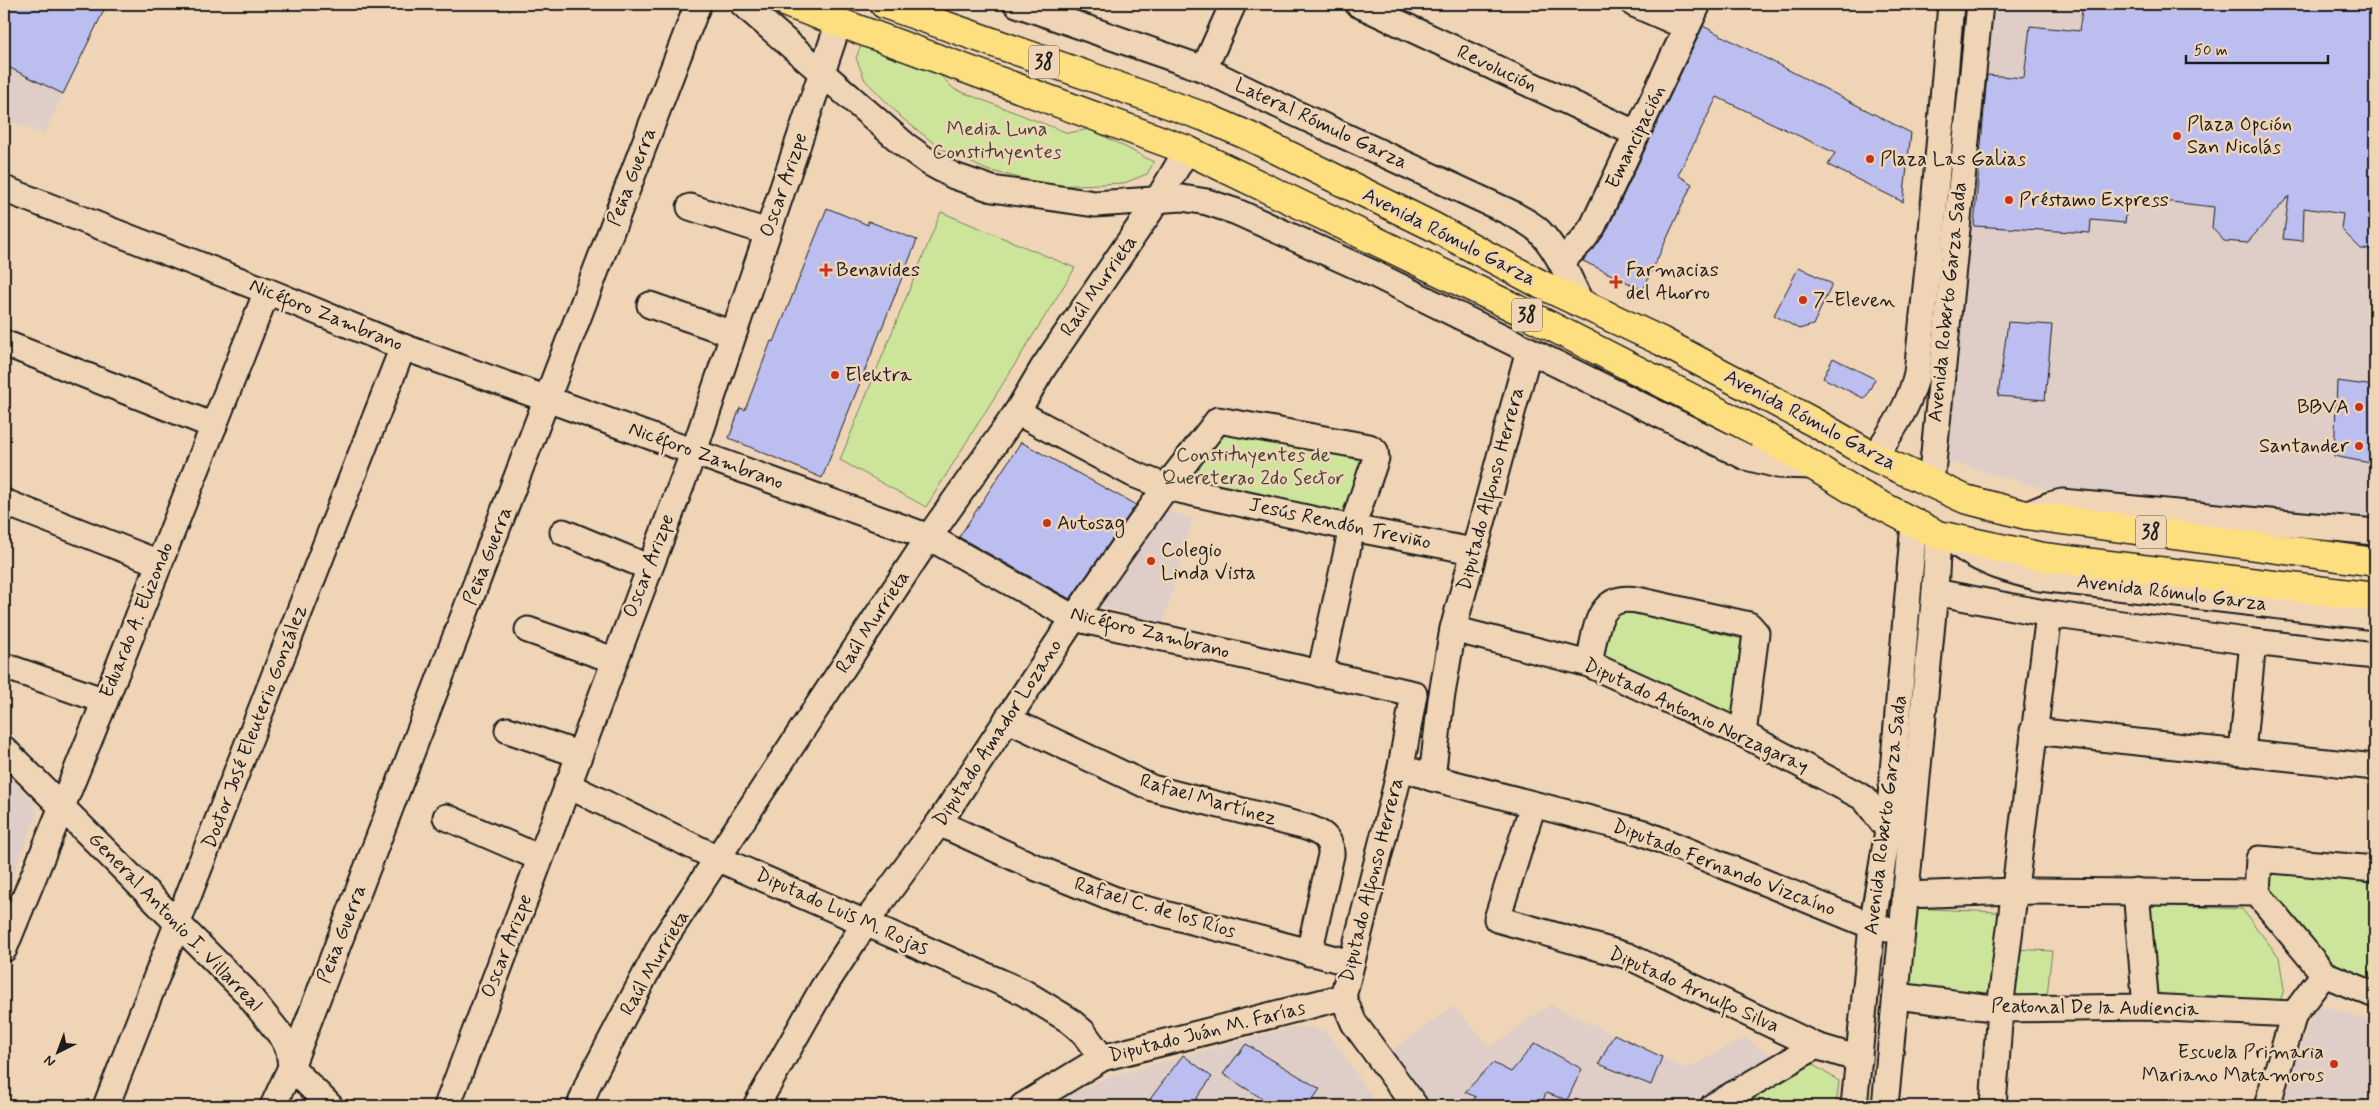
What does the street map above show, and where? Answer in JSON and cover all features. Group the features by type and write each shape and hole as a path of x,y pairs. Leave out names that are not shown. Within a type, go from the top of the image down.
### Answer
{"main road":[{"name":"Avenida Rómulo Garza","path":"789,4 1187,150 1523,312 1754,430 1812,466 1914,523 1943,536 2043,557 2375,597"},
{"name":"Avenida Rómulo Garza","path":"884,4 1205,117 1251,137 1432,226 1540,284 1734,379 1874,458 1965,499 2026,515 2375,562"}],"street":[{"name":"Peña Guerra","path":"273,1106 291,1067 548,400 698,4"},
{"name":"Avenida Rómulo Garza","path":"743,4 905,145 930,164 954,176 992,189 1095,204 1182,198 1207,202 1237,212 1372,273 1746,457 1778,465 1812,466"},
{"name":"Lateral Rómulo Garza","path":"1017,4 1204,69 1304,118 1509,212 1538,230 1561,262 1582,303"},
{"path":"1204,69 1233,4"},
{"name":"Revolución","path":"1358,4 1637,134"},
{"path":"1634,4 1687,27"},
{"name":"Emancipación","path":"1561,262 1590,232 1698,4"},
{"name":"Avenida Roberto Garza Sada","path":"1874,458 1905,410 1912,395 1917,373 1932,230 1951,4"},
{"name":"Avenida Roberto Garza Sada","path":"1930,482 1980,4"},
{"name":"Oscar Arizpe","path":"447,1106 694,450 839,22"},
{"name":"Raúl Murrieta","path":"580,1106 588,1084 663,941 719,859 929,537 1017,412 1042,368 1157,201 1187,150"},
{"name":"Nicéforo Zambrano","path":"4,189 404,347 548,400 694,450 929,537 1074,618 1414,694"},
{"path":"690,206 767,232"},
{"name":"Eduardo A. Elizondo","path":"4,948 105,701 266,291"},
{"path":"650,305 733,334"},
{"path":"4,343 214,426"},
{"name":"Doctor José Eleuterio González","path":"106,1106 404,347"},
{"name":"Diputado Alfonso Herrera","path":"1432,778 1441,700 1453,629 1529,350"},
{"name":"Jesús Rendón Treviño","path":"1017,412 1133,474 1166,487 1352,528 1473,551"},
{"name":"Diputado Amador Lozano","path":"756,1106 823,988 866,922 939,823 1074,618 1166,487 1218,420 1374,449 1376,458 1352,528"},
{"path":"4,502 160,563"},
{"path":"2026,515 2062,502 2375,532"},
{"name":"Avenida Roberto Garza Sada","path":"1854,1106 1872,926 1888,831 1914,523"},
{"path":"1320,674 1352,528"},
{"path":"563,532 648,568"},
{"name":"Avenida Rómulo Garza","path":"1943,536 1971,555 1990,564 2040,578 2375,617"},
{"name":"Avenida Roberto Garza Sada","path":"1885,1106 1935,592 1943,536"},
{"path":"1935,592 2049,614 2253,642 2375,656"},
{"path":"1589,664 1602,613 1607,605 1618,599 1637,600 1750,625 1755,629 1756,636 1743,734"},
{"path":"1993,1106 2000,1009 2049,614"},
{"name":"Diputado Antonio Norzagaray","path":"1453,629 1589,664 1743,734 1864,798 1876,811 1888,831 1910,852"},
{"path":"528,630 614,660"},
{"path":"2242,752 2253,642"},
{"path":"4,666 105,701"},
{"name":"Diputado Alfonso Herrera","path":"1414,694 1401,767 1343,997 1354,1023 1415,1106"},
{"name":"Rafael Martínez","path":"1007,720 1152,788 1318,831 1327,838 1332,854 1309,953"},
{"path":"508,730 578,754"},
{"path":"2033,731 2375,767"},
{"name":"General Antonio I. Villarreal","path":"4,749 245,991 277,1028 289,1050 291,1067"},
{"name":"Diputado Fernando Vizcaíno","path":"1401,767 1432,778 1641,832 1872,926 1902,931"},
{"name":"Diputado Luis M. Rojas","path":"567,785 719,859 1023,992 1083,1032 1102,1058"},
{"name":"Diputado Arnulfo Silva","path":"1533,804 1498,919 1628,956 1816,1046 1859,1059"},
{"path":"446,817 540,858"},
{"name":"Rafael C. de los Ríos","path":"939,823 1037,868 1123,903 1351,963"},
{"path":"2375,869 2260,859 2257,894 2324,974 2375,995"},
{"path":"1906,895 2015,891 2257,894"},
{"path":"2136,891 2146,1007"},
{"path":"2267,1106 2294,1014 2324,974"},
{"name":"Peatonal De la Audiencia","path":"1897,996 2000,1009 2146,1007 2294,1014"},
{"name":"Diputado Juán M. Farías","path":"1023,1106 1102,1058 1343,997"},
{"path":"1713,1106 1816,1046"},
{"path":"291,1067 330,1106"}],"shaded area":[{"path":"4,4 107,4 44,134 4,120"},
{"path":"1991,4 2375,4 2375,519 2042,488 1947,461"},
{"name":"Colegio Linda Vista","path":"1154,507 1193,518 1163,624 1094,604"},
{"path":"4,771 34,800 37,814 4,897"},
{"path":"1550,1004 1686,1069 1744,1038 1777,1058 1690,1106 1426,1106 1388,1053 1453,1006 1490,1047"},
{"name":"Escuela Primaria Mariano Matamoros","path":"2316,1004 2375,1022 2375,1106 2278,1106"},
{"path":"1292,1027 1313,1027 1329,1034 1378,1106 1053,1106 1052,1102 1111,1076"}],"green space":[{"name":"Media Luna Constituyentes","path":"861,45 938,73 954,89 1068,133 1090,129 1154,162 1147,174 1124,183 1053,186 987,170 940,148 902,118 865,80 856,58"},
{"path":"941,212 1075,268 926,507 840,460"},
{"name":"Constituyentes de Quereterao 2do Sector","path":"1216,424 1362,455 1344,521 1178,486"},
{"path":"1612,605 1741,639 1731,727 1600,661"},
{"path":"2264,863 2375,875 2375,989 2328,969 2264,892"},
{"path":"2143,905 2242,909 2279,957 2284,989 2278,1008 2150,1003"},
{"path":"1911,908 2016,913 2013,949 2052,951 2046,1004 1905,993"},
{"path":"1810,1063 1839,1081 1836,1106 1734,1106"}],"building":[{"path":"4,4 107,4 63,94 4,65"},
{"name":"Plaza Opción San Nicolás","path":"2083,4 2375,4 2375,250 2361,249 2341,229 2343,214 2304,208 2303,241 2283,239 2289,196 2247,243 2224,241 2212,228 2214,207 2128,197 2125,223 2091,220 2090,233 1974,226 1987,75 2024,78 2030,26 2079,31"},
{"name":"Plaza Las Galias","path":"1703,26 1911,133 1903,202 1828,165 1835,153 1717,97 1678,175 1692,184 1643,290 1583,261 1606,232"},
{"path":"827,208 868,225 868,221 917,240 822,478 729,438 740,408 745,410 771,341 774,342"},
{"name":"7-Eleven","path":"1799,267 1832,284 1813,325 1799,329 1774,315"},
{"path":"2008,322 2052,325 2045,400 1998,396"},
{"path":"1833,358 1875,379 1865,399 1823,378"},
{"path":"2337,381 2375,386 2375,464 2334,456"},
{"name":"Autosag","path":"1021,442 1136,505 1070,599 959,537"},
{"path":"1614,1034 1662,1057 1651,1085 1599,1064"},
{"path":"1535,1043 1582,1069 1567,1100 1546,1093 1541,1106 1467,1106 1476,1097 1465,1092 1493,1063 1511,1072"},
{"path":"1246,1044 1320,1089 1308,1106 1274,1106 1223,1074"},
{"path":"1183,1055 1212,1077 1191,1106 1145,1106"}],"place":[{"name":"Plaza Opción San Nicolás","path":"2177,136"},
{"name":"Plaza Las Galias","path":"1870,159"},
{"name":"Préstamo Express","path":"2009,200"},
{"name":"Benavides","path":"826,270"},
{"name":"Farmacias del Ahorro","path":"1616,282"},
{"name":"7-Eleven","path":"1803,300"},
{"name":"Elektra","path":"835,375"},
{"name":"BBVA","path":"2359,407"},
{"name":"Santander","path":"2359,446"},
{"name":"Autosag","path":"1047,523"},
{"name":"Colegio Linda Vista","path":"1151,561"},
{"name":"Escuela Primaria Mariano Matamoros","path":"2334,1064"}]}
